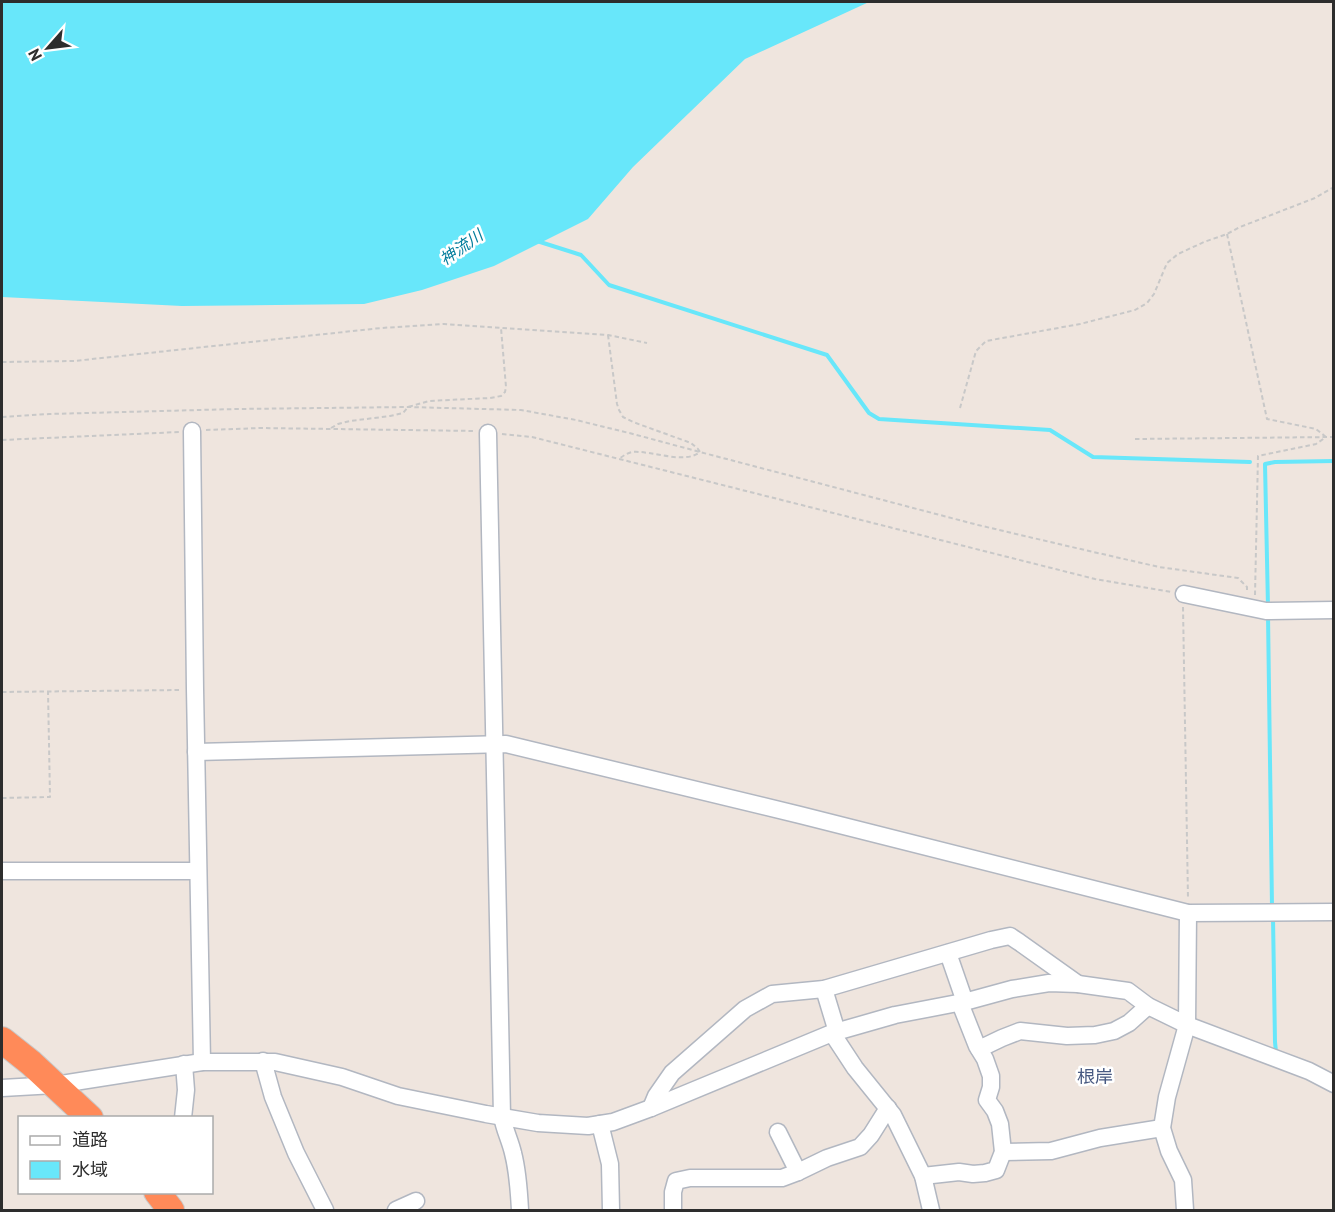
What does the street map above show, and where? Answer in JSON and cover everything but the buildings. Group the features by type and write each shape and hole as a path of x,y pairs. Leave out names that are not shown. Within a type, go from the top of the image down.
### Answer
{"highway":[{"path":"2,1040 56,1085 88,1116"}],"street":[{"path":"192,431 202,1062"},
{"path":"488,433 502,1116 518,1178 519,1210"},
{"path":"1184,594 1251,602 1266,611 1334,610"},
{"path":"196,752 514,745 1188,913 1334,912"},
{"path":"2,871 198,871"},
{"path":"1185,1210 1183,1180 1169,1152 1162,1128 1167,1097 1187,1026 1188,913"},
{"path":"651,1108 656,1096 672,1073 745,1009 772,994 824,989 1010,936 1078,984"},
{"path":"923,1176 959,1172 973,1174 996,1170 1003,1152 1000,1124 987,1100 991,1087 991,1076 962,1002 948,953"},
{"path":"2,1088 56,1085 202,1062 263,1061 342,1077 398,1096 486,1114 538,1123 588,1126 613,1122 651,1108 835,1032 895,1015 1049,983 1078,984 1128,991 1148,1006 1187,1026 1309,1071 1334,1084"},
{"path":"824,989 835,1032 855,1068 893,1115 923,1176 931,1210"},
{"path":"980,1049 1020,1031 1067,1036 1095,1035 1114,1031 1129,1023 1148,1006"},
{"path":"263,1061 273,1097 296,1153 324,1210"},
{"path":"183,1116 186,1090 184,1065"},
{"path":"673,1210 673,1192 676,1181 690,1178 782,1178 827,1158 860,1147 871,1135 888,1108"},
{"path":"600,1124 610,1164 611,1210"},
{"path":"1003,1152 1051,1151 1100,1138 1162,1128"},
{"path":"778,1132 798,1172"},
{"path":"396,1210 416,1200"}],"path":[{"path":"960,408 976,351 987,341 1080,324 1135,310 1147,303 1154,294 1167,263 1178,254 1315,198 1334,187"},
{"path":"1227,234 1267,419 1316,429 1326,437"},
{"path":"2,362 74,361 392,327 444,324 608,335 647,344"},
{"path":"328,429 350,421 390,417 403,413 408,407 429,401 501,396 506,387 501,328"},
{"path":"608,335 617,404 623,417 691,443 700,453"},
{"path":"2,417 237,409 408,407 521,410 633,434 978,525 1159,567 1239,578 1247,587 1251,602"},
{"path":"2,440 261,428 476,430 532,437 1095,579 1184,594 1188,913"},
{"path":"1251,602 1258,456 1316,444 1326,437"},
{"path":"1135,439 1334,437"},
{"path":"619,459 628,453 635,452 678,457 690,457 700,453"},
{"path":"2,692 195,690"},
{"path":"2,798 50,797 48,691"}],"water":[{"name":"神流川","path":"2,2 869,2 745,59 633,167 588,219 494,266 422,290 364,304 182,306 2,297"}],"waterway":[{"path":"537,241 581,255 609,285 827,355 869,413 879,419 1050,430 1093,457 1250,462"},
{"path":"1268,607 1265,464 1334,461"},
{"path":"1268,615 1272,907"},
{"path":"1273,918 1275,1042 1278,1053"}],"district":[{"name":"根岸","path":"1095,1077"}]}
